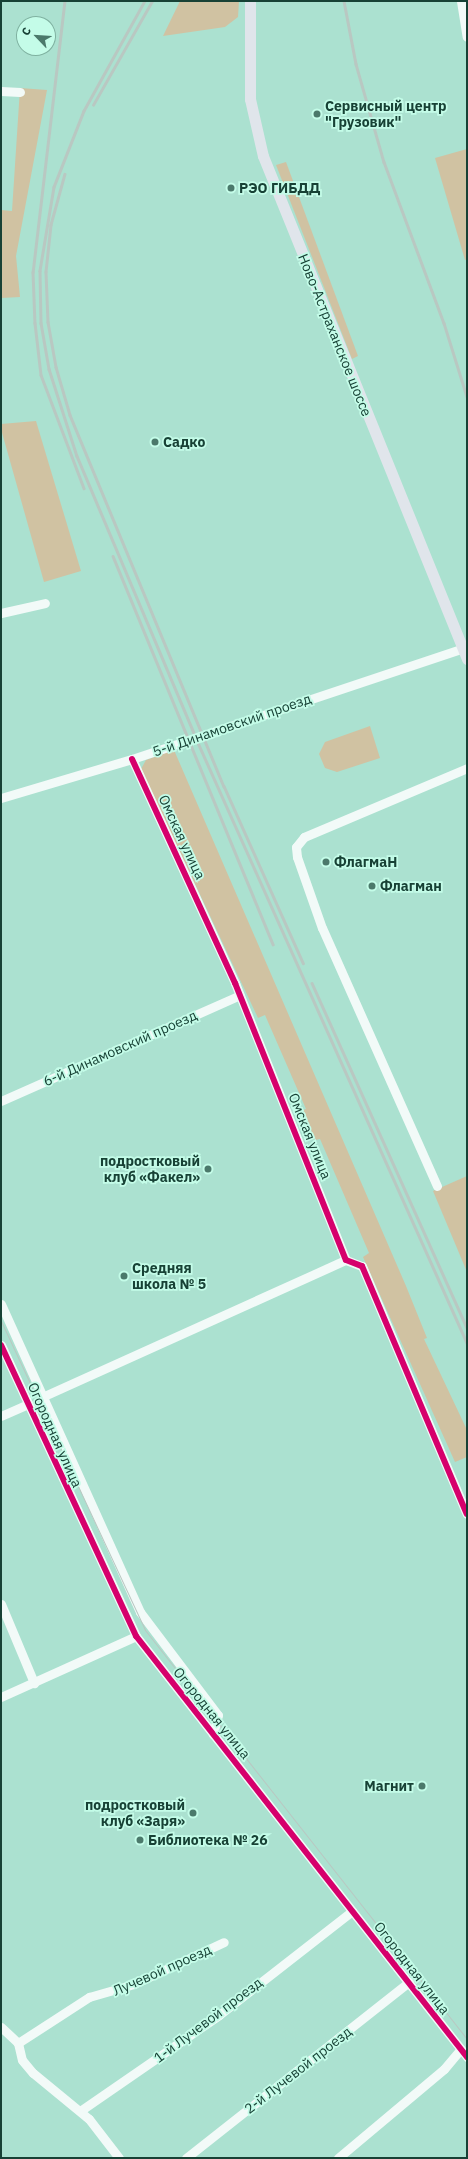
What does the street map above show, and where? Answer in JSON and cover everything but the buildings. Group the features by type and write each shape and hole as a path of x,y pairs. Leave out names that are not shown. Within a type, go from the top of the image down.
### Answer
{"main road":[{"name":"Ново-Астраханское шоссе","path":"250,1 250,100 263,156 465,647 467,659"}],"street":[{"path":"461,1 467,37"},
{"path":"1,91 20,92"},
{"path":"1,613 45,603"},
{"name":"5-й Динамовский проезд","path":"1,798 132,759 465,647"},
{"name":"Омская улица","path":"132,759 240,995 346,1260"},
{"path":"437,1186 325,935 297,857 296,846 304,837 467,768"},
{"name":"6-й Динамовский проезд","path":"1,1101 240,995"},
{"path":"42,1397 346,1260 362,1266 467,1514"},
{"name":"Огородная улица","path":"1,1304 140,1612 218,1715 213,1734"},
{"name":"Огородная улица","path":"1,1345 136,1636 467,2057"},
{"path":"1,1416 28,1404"},
{"path":"1,1604 34,1682"},
{"path":"1,1697 136,1636"},
{"name":"1-й Лучевой проезд","path":"80,2111 219,2015 352,1911"},
{"name":"Лучевой проезд","path":"18,2043 89,1997 134,1984 224,1942"},
{"name":"2-й Лучевой проезд","path":"186,2158 409,1982"},
{"path":"1,2027 18,2043 22,2060 33,2073 80,2111 119,2158"},
{"path":"338,2158 444,2069 461,2049"}],"shaded area":[{"path":"180,1 239,1 238,17 225,27 163,36"},
{"path":"20,88 47,90 16,256 20,297 1,298 1,210 12,211"},
{"path":"467,149 467,259 465,260 435,158"},
{"path":"286,162 358,356 352,359 276,165"},
{"path":"36,421 81,571 44,582 1,429 1,424"},
{"path":"370,726 380,758 337,772 325,768 319,754 325,742"},
{"path":"174,750 406,1286 427,1338 424,1339 467,1430 467,1457 455,1462 363,1257 369,1253 320,1139 315,1140 303,1110 306,1109 265,1015 258,1018 141,769 146,760"},
{"path":"467,1176 467,1272 433,1191"}],"tram line":[{"path":"1,1321 145,1630 467,2039"}],"railway":[{"path":"65,1 33,272 35,323 41,375 84,488"},
{"path":"145,1 84,111 54,187 40,271 41,323 49,369 77,456 195,736 467,1343"},
{"path":"93,105 152,1"},
{"path":"344,1 356,64 384,162 444,323 467,397"},
{"path":"65,174 51,225 46,272 48,322 56,367 70,415 224,786 303,963"},
{"path":"113,556 273,944"},
{"path":"312,983 467,1328"}],"cycle path":[{"path":"132,759 235,983 346,1260 362,1266 467,1514"},
{"path":"1,1345 136,1636 467,2057"}],"place":[{"name":"Сервисный центр \"Грузовик\"","path":"317,114"},
{"name":"РЭО ГИБДД","path":"231,188"},
{"name":"Садко","path":"155,442"},
{"name":"ФлагмаН","path":"326,862"},
{"name":"Флагман","path":"372,886"},
{"name":"подростковый клуб «Факел»","path":"208,1169"},
{"name":"Средняя школа № 5","path":"124,1276"},
{"name":"Магнит","path":"422,1786"},
{"name":"подростковый клуб «Заря»","path":"193,1813"},
{"name":"Библиотека № 26","path":"140,1840"}]}
